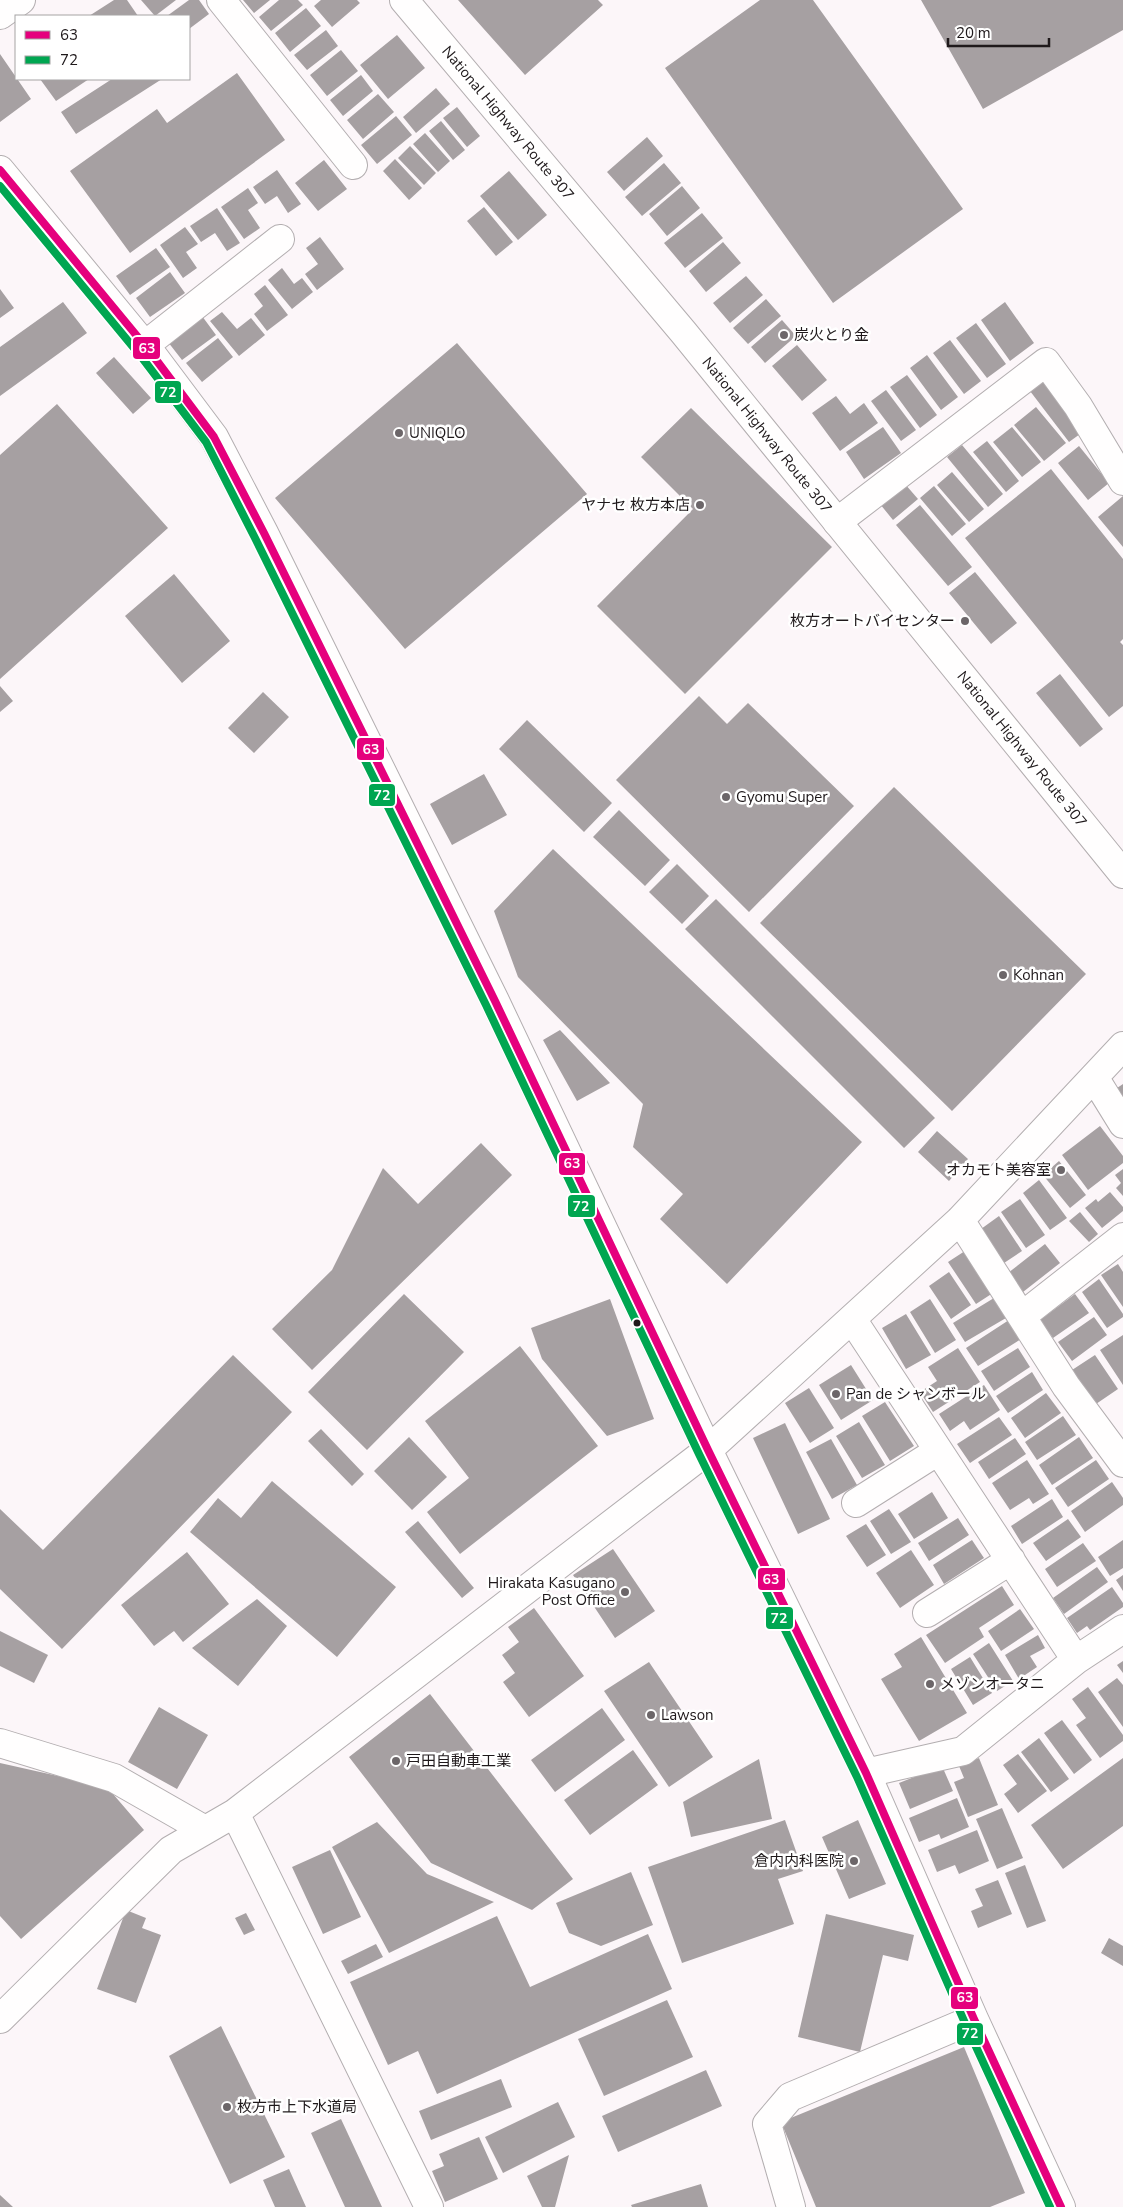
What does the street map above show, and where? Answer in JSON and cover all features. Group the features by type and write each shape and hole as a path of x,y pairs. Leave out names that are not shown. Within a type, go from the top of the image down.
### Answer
{"main road":[{"path":"0,15 21,0"},
{"path":"221,0 352,165"},
{"name":"National Highway Route 307","path":"404,0 684,333 1123,874"},
{"path":"0,170 144,346 214,438 264,533 495,1001 708,1450 866,1773 974,2019 1061,2207"},
{"path":"144,346 280,239"},
{"path":"837,522 1046,362 1078,406 1123,481"},
{"path":"0,2019 171,1850 235,1813 708,1450 960,1220 1123,1046"},
{"path":"1094,1077 1123,1124"},
{"path":"960,1220 1066,1386 1118,1446"},
{"path":"1022,1316 1123,1237"},
{"path":"852,1319 1076,1660"},
{"path":"856,1503 938,1450"},
{"path":"927,1613 1010,1560"},
{"path":"866,1773 963,1750 1076,1660 1123,1629"},
{"path":"0,1743 114,1778 205,1830"},
{"path":"235,1813 429,2207"},
{"path":"791,2207 767,2124 790,2097 974,2019"}],"building":[{"path":"114,0 127,0 137,15 91,15"},
{"path":"141,0 176,0 156,15 154,15"},
{"path":"189,0 199,0 209,14 190,28 190,15 168,15"},
{"path":"243,0 270,0 254,13"},
{"path":"279,0 298,0 303,5 271,31 259,17"},
{"path":"321,0 357,0 360,3 332,27 314,6"},
{"path":"458,0 598,0 603,5 525,75"},
{"path":"760,0 813,0 963,209 833,303 665,68"},
{"path":"921,0 1123,0 1123,30 983,109"},
{"path":"306,8 321,26 290,52 275,33"},
{"path":"326,30 338,46 307,70 294,55"},
{"path":"397,35 425,68 388,99 360,65"},
{"path":"341,50 358,71 327,96 310,75"},
{"path":"0,54 15,76 15,80 18,80 31,99 0,122"},
{"path":"237,73 285,140 130,253 70,171 157,109 167,123"},
{"path":"361,75 373,91 343,116 330,100"},
{"path":"41,80 88,80 56,101"},
{"path":"110,80 160,80 76,134 61,112"},
{"path":"436,88 450,104 416,133 403,117"},
{"path":"378,94 394,112 363,139 347,120"},
{"path":"457,107 480,136 467,147 443,118"},
{"path":"396,116 412,135 377,164 361,145"},
{"path":"441,121 465,150 453,160 429,131"},
{"path":"425,133 450,161 438,172 413,144"},
{"path":"647,137 663,156 624,191 607,172"},
{"path":"410,146 436,173 424,185 398,158"},
{"path":"395,159 422,188 409,200 383,171"},
{"path":"324,160 347,189 318,211 295,183"},
{"path":"664,163 681,183 642,216 625,197"},
{"path":"277,170 301,204 288,213 277,196 265,204 253,187"},
{"path":"509,171 547,215 518,240 480,196"},
{"path":"682,186 700,208 667,236 649,214"},
{"path":"248,188 258,203 248,210 260,228 244,239 221,207"},
{"path":"484,207 513,242 496,256 467,221"},
{"path":"217,208 240,243 227,251 215,233 201,242 190,226"},
{"path":"702,213 723,238 685,268 664,243"},
{"path":"185,227 198,244 186,252 197,268 183,278 160,245"},
{"path":"320,237 344,269 317,290 305,274 318,264 306,248"},
{"path":"723,242 741,263 706,292 689,271"},
{"path":"156,248 170,267 130,295 116,276"},
{"path":"282,268 294,284 302,278 313,292 292,309 268,280"},
{"path":"170,272 185,293 150,317 136,298"},
{"path":"746,276 763,295 730,323 713,303"},
{"path":"265,285 288,315 267,331 254,314 263,306 254,294"},
{"path":"0,289 14,308 0,318"},
{"path":"766,299 781,316 748,344 733,328"},
{"path":"63,302 87,333 0,396 0,347"},
{"path":"1005,302 1034,343 1010,361 981,320"},
{"path":"222,312 237,329 251,318 265,335 239,356 210,321"},
{"path":"202,316 216,335 182,360 168,342"},
{"path":"782,320 796,336 765,363 751,347"},
{"path":"976,323 1006,364 987,378 956,338"},
{"path":"218,338 233,357 202,382 186,363"},
{"path":"950,340 981,381 964,394 933,353"},
{"path":"457,343 587,494 405,649 275,498"},
{"path":"797,345 827,380 802,401 772,366"},
{"path":"927,355 958,397 941,410 910,368"},
{"path":"114,357 151,398 133,414 96,373"},
{"path":"907,375 937,415 920,428 890,387"},
{"path":"1048,378 1087,429 1069,442 1030,391"},
{"path":"886,390 916,430 901,441 871,401"},
{"path":"836,396 850,414 864,403 878,423 840,451 812,413"},
{"path":"57,404 168,528 0,679 0,455"},
{"path":"1036,407 1066,443 1044,461 1014,425"},
{"path":"691,408 832,547 685,694 597,606 693,509 641,457"},
{"path":"883,427 901,453 864,479 846,452"},
{"path":"1012,427 1041,462 1022,477 993,442"},
{"path":"987,441 1019,481 1006,492 973,452"},
{"path":"962,445 1003,494 988,507 947,457"},
{"path":"1079,446 1109,483 1088,500 1058,463"},
{"path":"1051,469 1123,559 1123,639 1120,642 1123,645 1123,706 1109,717 965,538"},
{"path":"952,472 984,509 969,522 937,485"},
{"path":"905,484 918,499 893,520 880,504"},
{"path":"934,486 966,524 952,536 920,498"},
{"path":"1123,496 1123,547 1098,517"},
{"path":"920,505 972,567 948,586 896,525"},
{"path":"975,572 1017,623 991,644 949,593"},
{"path":"174,574 230,641 182,683 125,616"},
{"path":"1060,674 1103,729 1080,747 1036,693"},
{"path":"0,686 13,701 0,712"},
{"path":"263,692 289,717 254,753 228,728"},
{"path":"699,696 727,724 748,703 854,806 749,912 616,780"},
{"path":"527,720 612,803 584,832 499,749"},
{"path":"484,774 507,815 452,845 430,804"},
{"path":"894,787 1086,974 952,1111 760,923"},
{"path":"619,810 670,860 645,886 593,837"},
{"path":"553,849 862,1142 727,1284 660,1219 683,1194 633,1147 643,1104 518,977 494,911"},
{"path":"677,864 709,896 682,924 649,892"},
{"path":"716,899 935,1118 904,1148 685,929"},
{"path":"560,1030 610,1083 577,1101 543,1040"},
{"path":"1123,1084 1123,1102 1114,1090"},
{"path":"1100,1126 1123,1156 1123,1163 1088,1190 1062,1155"},
{"path":"937,1131 968,1159 949,1181 918,1152"},
{"path":"481,1143 512,1175 312,1370 272,1329 332,1270 383,1168 418,1204"},
{"path":"1059,1161 1086,1195 1070,1208 1043,1175"},
{"path":"1123,1169 1123,1196 1116,1188 1121,1183 1115,1175"},
{"path":"1039,1180 1067,1218 1050,1230 1023,1193"},
{"path":"1110,1192 1123,1207 1123,1211 1102,1228 1085,1208 1096,1199 1098,1202"},
{"path":"1020,1199 1045,1235 1026,1248 1001,1212"},
{"path":"1080,1212 1098,1234 1089,1242 1069,1221"},
{"path":"999,1216 1022,1251 1004,1263 981,1229"},
{"path":"1045,1244 1060,1263 1023,1292 1008,1273"},
{"path":"968,1249 996,1291 976,1304 948,1262"},
{"path":"1118,1264 1123,1272 1123,1307 1101,1275"},
{"path":"949,1272 971,1305 951,1319 929,1286"},
{"path":"1099,1279 1123,1314 1123,1317 1107,1328 1082,1292"},
{"path":"404,1294 464,1352 367,1450 308,1392"},
{"path":"1075,1294 1089,1313 1053,1338 1040,1320"},
{"path":"994,1298 1006,1318 965,1342 953,1323"},
{"path":"610,1299 654,1419 607,1436 542,1359 531,1328"},
{"path":"930,1299 956,1340 935,1353 910,1312"},
{"path":"906,1314 931,1355 906,1369 882,1328"},
{"path":"1094,1317 1107,1335 1072,1361 1058,1342"},
{"path":"1009,1320 1021,1339 978,1366 966,1348"},
{"path":"1123,1335 1123,1385 1100,1350"},
{"path":"520,1346 598,1446 460,1554 427,1512 469,1478 425,1421"},
{"path":"958,1348 980,1382 933,1412 920,1392 937,1381 928,1367"},
{"path":"1018,1348 1030,1367 994,1391 981,1371"},
{"path":"233,1355 292,1412 62,1649 0,1589 0,1509 43,1550"},
{"path":"1095,1355 1118,1389 1096,1404 1072,1370"},
{"path":"851,1365 873,1400 841,1420 819,1385"},
{"path":"1032,1372 1043,1390 1008,1413 996,1396"},
{"path":"984,1385 1000,1410 970,1430 964,1421 950,1431 939,1414"},
{"path":"809,1388 834,1428 810,1443 785,1403"},
{"path":"1046,1393 1061,1413 1025,1438 1011,1418"},
{"path":"885,1402 914,1446 890,1461 862,1416"},
{"path":"1063,1416 1076,1435 1037,1460 1025,1442"},
{"path":"999,1417 1012,1435 970,1463 957,1444"},
{"path":"859,1422 885,1465 862,1478 836,1436"},
{"path":"785,1423 830,1519 798,1534 753,1438"},
{"path":"321,1429 364,1474 352,1486 308,1441"},
{"path":"409,1437 447,1477 412,1510 374,1471"},
{"path":"1079,1437 1093,1458 1052,1485 1039,1465"},
{"path":"1015,1438 1026,1454 989,1479 978,1462"},
{"path":"831,1439 857,1485 832,1499 806,1452"},
{"path":"1027,1460 1049,1494 1033,1504 1029,1498 1010,1510 992,1483"},
{"path":"1096,1460 1109,1479 1068,1507 1055,1488"},
{"path":"272,1481 396,1587 337,1657 190,1532 218,1498 241,1518"},
{"path":"1112,1482 1123,1498 1123,1505 1085,1532 1071,1511"},
{"path":"932,1492 948,1518 914,1539 898,1514"},
{"path":"1052,1499 1063,1517 1022,1544 1011,1526"},
{"path":"889,1509 911,1542 891,1554 870,1521"},
{"path":"958,1518 969,1535 929,1561 918,1543"},
{"path":"1068,1519 1081,1537 1046,1561 1033,1543"},
{"path":"418,1521 474,1588 462,1598 405,1532"},
{"path":"866,1524 886,1555 867,1567 846,1536"},
{"path":"972,1540 984,1558 944,1584 933,1565"},
{"path":"1123,1540 1123,1568 1110,1576 1098,1557"},
{"path":"1083,1543 1096,1561 1057,1587 1045,1569"},
{"path":"613,1549 655,1611 615,1638 573,1575"},
{"path":"911,1550 934,1585 900,1608 876,1573"},
{"path":"187,1552 229,1604 183,1642 174,1631 154,1646 121,1605"},
{"path":"1097,1567 1108,1582 1064,1614 1053,1598"},
{"path":"1123,1575 1123,1591 1116,1580"},
{"path":"1002,1586 1014,1605 979,1628 984,1637 945,1663 926,1635"},
{"path":"1112,1587 1123,1603 1123,1607 1090,1630 1087,1626 1077,1633 1067,1618"},
{"path":"257,1599 287,1626 238,1686 192,1648"},
{"path":"534,1608 584,1676 529,1717 503,1682 515,1673 502,1655 519,1642 508,1627"},
{"path":"1020,1609 1034,1629 1001,1651 988,1631"},
{"path":"0,1631 48,1655 34,1683 0,1666"},
{"path":"1038,1635 1045,1648 1030,1656 1037,1667 1019,1679 1005,1655"},
{"path":"921,1637 967,1713 919,1741 881,1679 902,1667 894,1654"},
{"path":"989,1643 1013,1681 997,1691 973,1654"},
{"path":"970,1657 992,1693 973,1705 951,1669"},
{"path":"1123,1661 1123,1673 1117,1665"},
{"path":"649,1662 713,1757 669,1787 604,1691"},
{"path":"1117,1678 1123,1685 1123,1727 1098,1692"},
{"path":"1088,1687 1123,1735 1123,1741 1100,1758 1076,1725 1086,1718 1072,1699"},
{"path":"430,1694 573,1879 532,1910 431,1863 349,1757"},
{"path":"159,1707 208,1735 177,1789 128,1762"},
{"path":"602,1708 625,1740 555,1792 531,1760"},
{"path":"1062,1720 1092,1760 1074,1774 1044,1733"},
{"path":"1039,1738 1069,1779 1051,1792 1021,1752"},
{"path":"633,1750 658,1785 590,1835 564,1800"},
{"path":"1018,1754 1047,1791 1018,1813 1004,1794 1017,1784 1003,1765"},
{"path":"979,1758 998,1805 968,1817 954,1782 964,1778 959,1766"},
{"path":"1123,1758 1123,1826 1063,1869 1031,1825"},
{"path":"759,1759 772,1819 691,1837 683,1802"},
{"path":"0,1763 107,1787 144,1830 21,1939 0,1916"},
{"path":"942,1766 953,1791 910,1809 899,1783"},
{"path":"957,1798 969,1827 941,1839 939,1834 919,1842 909,1818"},
{"path":"1002,1808 1023,1858 997,1869 976,1819"},
{"path":"785,1820 803,1871 778,1879 794,1924 682,1963 648,1867"},
{"name":"倉内内科医院","path":"858,1820 886,1884 849,1899 822,1837"},
{"path":"377,1822 427,1874 494,1902 389,1953 332,1847"},
{"path":"977,1830 989,1861 959,1874 955,1865 937,1872 928,1850"},
{"path":"330,1850 361,1917 323,1934 292,1867"},
{"path":"1025,1865 1046,1921 1027,1928 1005,1873"},
{"path":"631,1872 653,1925 601,1946 569,1933 556,1903"},
{"path":"998,1880 1012,1914 978,1928 971,1911 983,1906 975,1889"},
{"path":"126,1910 146,1918 142,1928 161,1935 136,2003 97,1989"},
{"path":"246,1913 255,1930 244,1935 235,1918"},
{"path":"826,1914 914,1935 908,1961 883,1955 860,2052 798,2037"},
{"path":"497,1916 530,1987 648,1934 672,1989 437,2094 418,2051 388,2065 350,1982"},
{"path":"1109,1938 1123,1946 1123,1966 1101,1953"},
{"path":"376,1944 383,1957 348,1974 341,1961"},
{"path":"667,2000 693,2057 604,2096 578,2039"},
{"name":"枚方市上下水道局","path":"221,2026 285,2157 230,2184 169,2056"},
{"path":"964,2047 1025,2193 990,2207 816,2207 781,2122"},
{"path":"706,2070 722,2106 618,2152 602,2116"},
{"path":"501,2079 512,2107 431,2140 419,2111"},
{"path":"558,2102 575,2137 503,2173 485,2137"},
{"path":"341,2119 382,2207 345,2207 311,2133"},
{"path":"479,2137 498,2179 445,2202 432,2171 444,2166 439,2154"},
{"path":"569,2155 555,2207 542,2207 527,2176"},
{"path":"289,2169 306,2207 275,2207 263,2180"},
{"path":"701,2184 708,2207 632,2207 631,2205"},
{"path":"0,2195 13,2207 0,2207"}],"transit line":[{"name":"63","path":"0,170 151,353 214,437 264,533 495,1001 708,1450 866,1773 974,2019 1061,2207"},
{"name":"72","path":"0,186 143,359 206,442 486,1005 699,1454 857,1777 965,2023 1050,2207"}],"place":[{"name":"炭火とり金","path":"784,335"},
{"name":"UNIQLO","path":"399,433"},
{"name":"ヤナセ 枚方本店","path":"700,505"},
{"name":"枚方オートバイセンター","path":"965,621"},
{"name":"Gyomu Super","path":"726,797"},
{"name":"Kohnan","path":"1003,975"},
{"name":"オカモト美容室","path":"1061,1170"},
{"name":"Pan de シャンボール","path":"836,1394"},
{"name":"Hirakata Kasugano Post Office","path":"625,1592"},
{"name":"メゾンオータニ","path":"930,1684"},
{"name":"Lawson","path":"651,1715"},
{"name":"戸田自動車工業","path":"396,1761"},
{"name":"倉内内科医院","path":"854,1861"},
{"name":"枚方市上下水道局","path":"227,2107"}]}
